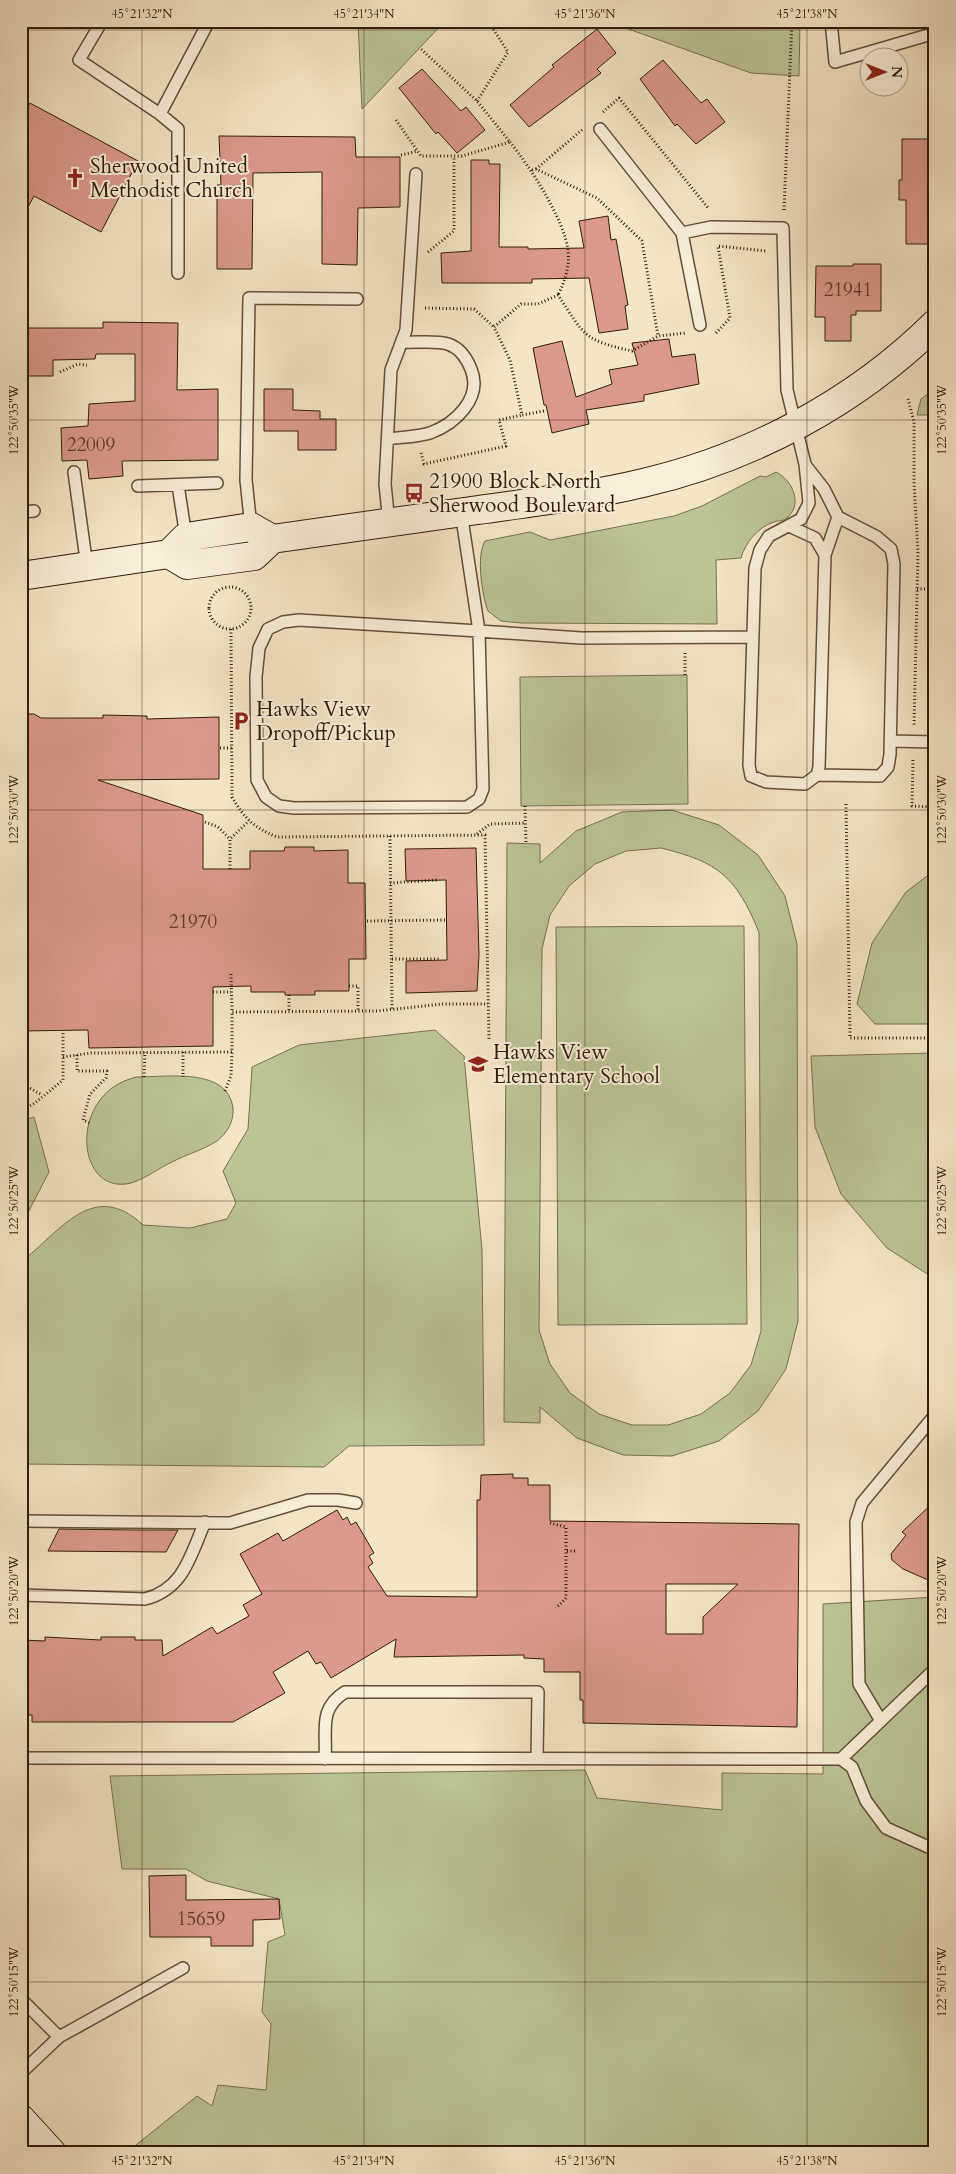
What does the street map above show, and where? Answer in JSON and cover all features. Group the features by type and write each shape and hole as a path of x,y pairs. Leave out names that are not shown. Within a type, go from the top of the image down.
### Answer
{"main road":[{"path":"21,576 87,567 178,546 187,565 254,556 262,533 389,522 584,495 667,477 737,453 825,410 872,378 935,324"},
{"path":"21,2119 52,2153"}],"lane":[{"path":"102,21 79,60 160,114 178,129 178,273"},
{"path":"160,114 209,21"},
{"path":"831,21 835,62 935,33"},
{"path":"600,129 682,233 696,329"},
{"path":"389,522 385,484 391,370 406,330 416,174"},
{"path":"682,233 712,227 783,228 787,390 794,426 805,464 809,503 801,519 769,536 760,550 755,568 748,765 750,776 766,782 805,784 817,775 880,776 888,767 891,741 894,564 891,549 877,537 838,517 824,489 805,464"},
{"path":"262,533 246,480 249,298 357,299"},
{"path":"388,439 430,433 461,412 467,406 474,390 473,372 466,356 449,344 402,342"},
{"path":"74,472 87,567"},
{"path":"138,486 217,484"},
{"path":"178,485 178,546"},
{"path":"21,512 34,511"},
{"path":"461,512 479,631 482,789 479,799 467,807 294,808 279,806 266,797 257,780 256,677 259,648 268,629 283,622 299,620 479,631 581,638 752,637"},
{"path":"817,775 825,555 838,517"},
{"path":"789,526 815,538 825,555"},
{"path":"891,741 935,742"},
{"path":"880,1721 859,1684 856,1522 862,1503 935,1415"},
{"path":"21,1521 230,1523 308,1500 338,1500 356,1503"},
{"path":"21,1595 145,1600 162,1595 179,1580 205,1522"},
{"path":"841,1759 935,1669"},
{"path":"325,1759 326,1715 333,1700 345,1692 538,1692 537,1758"},
{"path":"21,1758 841,1759 852,1767 866,1801 886,1828 935,1850"},
{"path":"21,2074 59,2037 183,1968"},
{"path":"21,1998 59,2037"}],"path":[{"path":"477,101 508,52 488,21"},
{"path":"783,228 792,21"},
{"path":"421,49 477,101 532,170 556,217 568,250 567,277 558,295 538,304 521,304 494,327"},
{"path":"396,120 421,156 454,156 510,142"},
{"path":"401,155 418,152"},
{"path":"428,261 428,251 454,231 454,156"},
{"path":"532,170 536,169 597,198 642,241 658,336"},
{"path":"712,337 730,318 718,246 784,253"},
{"path":"558,295 585,334 600,344 632,351 658,336 696,329"},
{"path":"426,300 425,309 474,309 494,327 510,360 522,415"},
{"path":"60,372 78,364 87,364"},
{"path":"908,399 914,422 914,483 917,510 912,806 935,807"},
{"path":"420,449 424,464 506,446 499,420 544,411"},
{"path":"229,587 242,590 250,607 250,614 242,624 230,629 217,624 209,612 209,605 216,592 229,587"},
{"path":"917,589 935,589"},
{"path":"230,629 232,797 241,812 256,828 277,837 485,835 488,1042"},
{"path":"220,748 232,748"},
{"path":"846,804 850,1038 935,1038"},
{"path":"525,806 526,844"},
{"path":"230,839 249,821"},
{"path":"205,822 218,827 230,839 230,869"},
{"path":"476,835 490,824 525,823"},
{"path":"390,836 392,1009"},
{"path":"390,883 437,880"},
{"path":"366,921 446,920"},
{"path":"392,959 439,958 439,960"},
{"path":"225,1091 231,1076 231,974"},
{"path":"349,986 358,986 358,1011"},
{"path":"213,992 231,992"},
{"path":"289,995 289,1012"},
{"path":"232,1012 358,1011 444,1004 488,1004"},
{"path":"21,1111 35,1103 42,1095 63,1080 63,1031"},
{"path":"64,1057 145,1052 232,1052"},
{"path":"144,1077 145,1052"},
{"path":"183,1052 183,1077"},
{"path":"77,1055 77,1071 106,1071 106,1078 90,1094 83,1120 90,1123"},
{"path":"21,1083 42,1095"},
{"path":"550,1523 566,1527 566,1598 556,1608"},
{"path":"567,1551 575,1551"}],"green space":[{"path":"358,21 445,21 362,109"},
{"path":"606,21 800,21 799,76 751,73"},
{"path":"935,390 935,415 917,415 921,399"},
{"path":"776,472 787,480 791,486 794,492 795,505 784,520 768,524 758,532 749,541 741,558 716,560 717,624 521,623 501,621 488,611 482,586 480,566 482,548 485,541 530,532 550,540 674,516 702,506 760,476 766,477"},
{"path":"687,675 688,804 521,806 520,677"},
{"path":"672,810 719,825 758,855 785,896 797,944 798,1321 786,1369 758,1411 719,1441 672,1456 623,1455 577,1438 540,1407 540,1423 504,1422 507,843 540,844 540,863 576,831 622,812","holes":["661,848 681,853 711,866 733,885 751,913 759,932 761,1331 751,1365 730,1393 701,1414 668,1425 632,1425 599,1414 570,1393 550,1364 539,1330 542,949 550,915 569,886 595,864 626,851"]},
{"path":"935,870 935,1024 875,1024 857,1004 872,943 906,892"},
{"path":"744,926 747,1324 558,1325 556,927"},
{"path":"435,1030 464,1056 482,1250 484,1445 349,1446 324,1467 21,1464 21,1262 64,1225 78,1215 93,1208 108,1207 125,1212 143,1225 190,1228 227,1219 236,1203 223,1171 248,1129 252,1067 299,1045"},
{"path":"935,1053 935,1279 887,1248 841,1194 815,1127 811,1056"},
{"path":"179,1076 208,1080 220,1086 229,1095 233,1108 232,1118 224,1134 212,1144 167,1164 131,1183 112,1183 98,1174 90,1160 87,1141 90,1121 99,1102 114,1086 137,1077"},
{"path":"34,1117 49,1172 21,1226 21,1121"},
{"path":"935,1597 935,2153 126,2153 197,2096 212,2106 218,2085 266,2090 271,2024 262,2012 268,1942 285,1935 279,1899 207,1881 186,1869 122,1869 110,1776 585,1770 597,1798 722,1810 722,1773 823,1774 823,1604"}],"building":[{"path":"597,29 616,53 597,69 601,73 529,127 510,105 554,67 552,65"},
{"path":"663,60 701,103 707,99 725,122 696,144 677,124 675,126 640,79"},
{"path":"422,69 461,111 466,107 485,130 457,153 438,132 436,134 399,88"},
{"name":"Sherwood United Methodist Church","path":"30,103 138,161 101,232 34,196 21,220 21,120"},
{"path":"219,136 355,137 356,157 400,157 400,207 358,208 357,265 322,264 322,172 253,173 252,269 217,269 217,185 221,185"},
{"path":"902,139 935,139 935,244 906,244 906,200 899,200 899,180 902,180"},
{"path":"471,160 489,160 489,164 500,164 499,247 528,247 528,249 584,248 579,221 608,216 611,240 616,239 628,305 625,306 628,329 599,333 589,278 532,279 532,283 442,283 441,253 471,251"},
{"path":"853,264 881,264 881,311 856,311 856,315 851,315 851,341 825,341 825,317 815,317 816,266 853,266"},
{"path":"103,322 178,323 177,390 218,389 218,460 122,461 123,476 89,479 87,460 62,461 61,428 88,426 89,404 135,401 135,354 96,354 95,359 53,360 53,376 21,376 21,328 103,328"},
{"path":"669,339 672,357 695,354 699,384 644,395 644,401 586,410 589,424 552,433 546,405 544,405 533,348 562,341 576,397 612,384 609,370 638,365 632,343"},
{"path":"264,389 293,389 293,410 320,411 320,419 336,419 336,450 298,450 298,431 264,431"},
{"path":"21,714 34,714 41,718 103,718 103,715 147,716 147,719 219,717 219,779 98,780 203,815 203,869 250,869 250,851 284,851 285,847 314,847 314,851 348,850 348,883 365,883 366,959 349,959 349,991 315,991 315,995 285,995 285,992 251,992 251,986 213,987 213,1046 89,1048 88,1030 21,1031"},
{"path":"476,848 479,955 477,991 406,993 406,961 447,960 446,880 406,881 405,849"},
{"path":"513,1474 513,1478 528,1478 528,1485 550,1485 550,1521 799,1524 797,1727 583,1723 583,1700 580,1700 580,1672 544,1672 544,1659 524,1658 524,1655 394,1657 396,1639 331,1678 321,1662 316,1664 308,1651 273,1672 285,1693 233,1722 32,1722 32,1715 21,1715 21,1640 45,1641 45,1637 101,1640 101,1637 135,1637 135,1640 162,1640 163,1656 212,1627 217,1634 249,1616 243,1605 262,1594 240,1554 278,1533 283,1541 337,1510 343,1520 347,1517 351,1525 356,1522 374,1553 369,1556 373,1563 368,1567 387,1596 477,1597 477,1500 480,1500 481,1475","holes":["666,1584 738,1584 703,1617 703,1634 666,1634"]},
{"path":"935,1501 935,1583 903,1569 892,1560 891,1554 906,1535 902,1532"},
{"path":"59,1529 178,1530 166,1552 48,1551"},
{"path":"186,1875 186,1900 279,1899 280,1919 253,1920 253,1946 211,1946 211,1937 150,1937 149,1876"}],"place":[{"name":"Sherwood United Methodist Church","path":"75,178"},
{"name":"21900 Block North Sherwood Boulevard","path":"414,493"},
{"name":"Hawks View Dropoff/Pickup","path":"241,721"},
{"name":"Hawks View Elementary School","path":"478,1064"}]}
